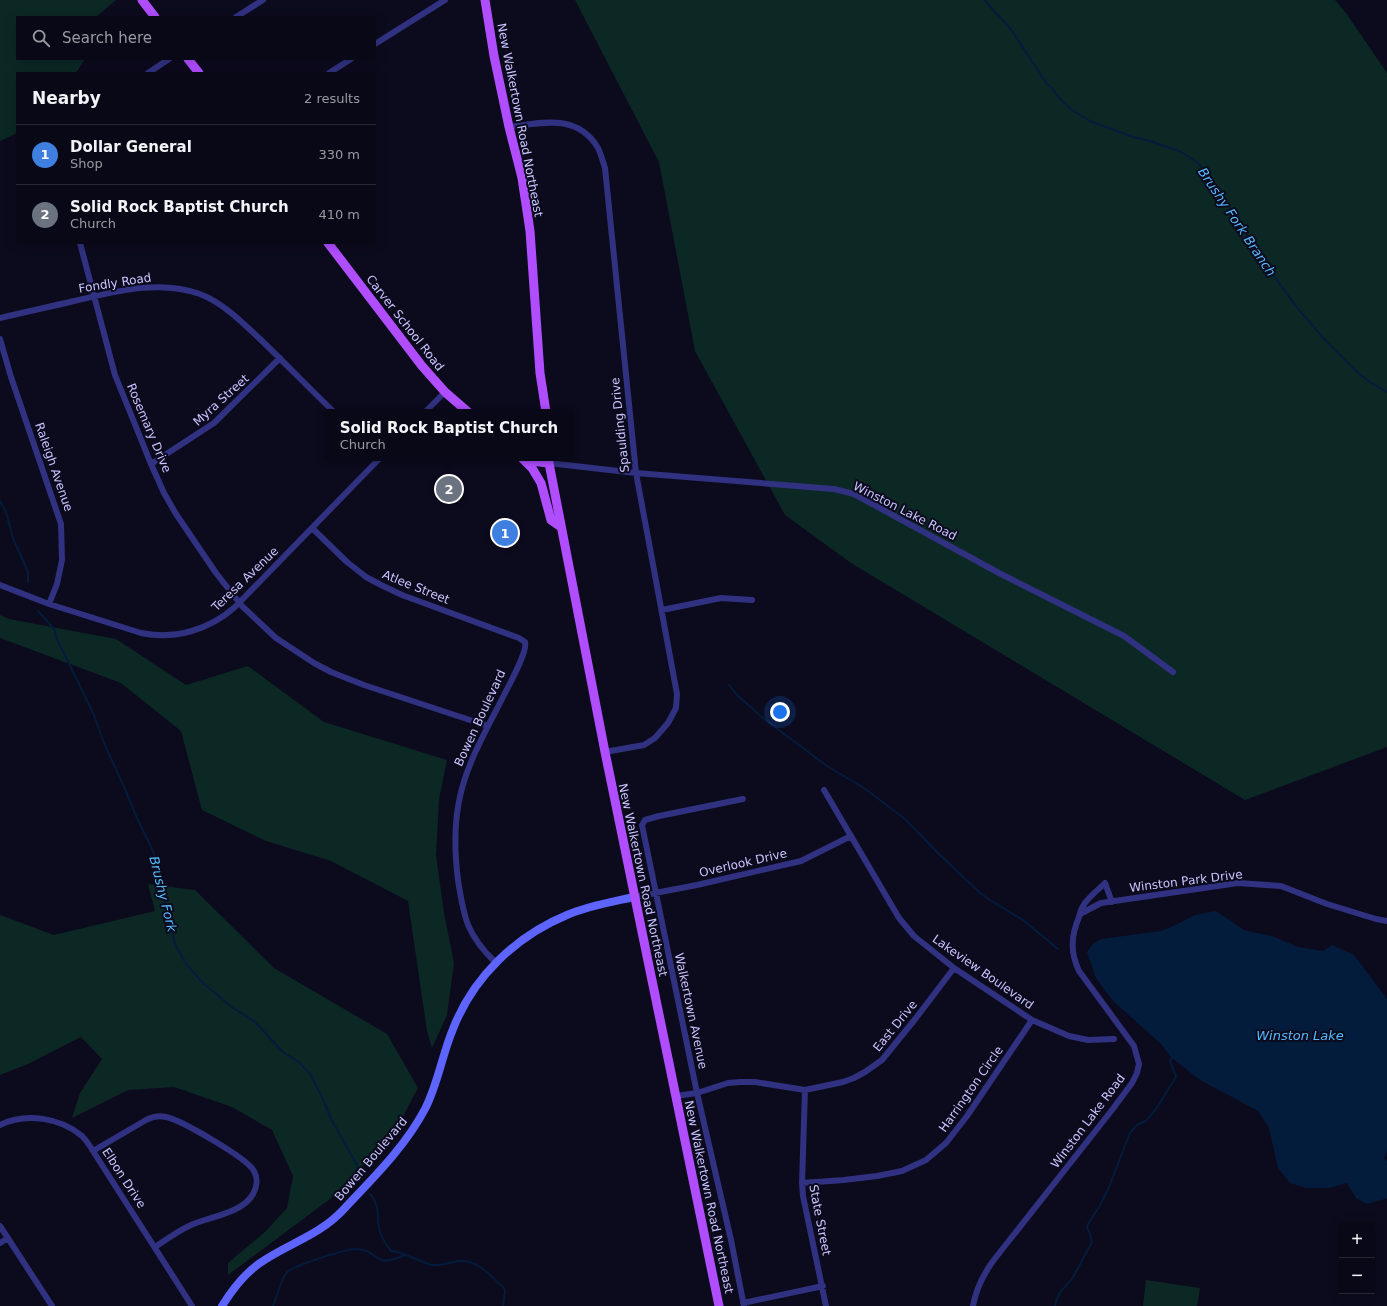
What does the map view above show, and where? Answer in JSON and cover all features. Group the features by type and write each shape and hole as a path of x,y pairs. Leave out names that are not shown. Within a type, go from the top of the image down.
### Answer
{"main road":[{"path":"142,0 154,16"},
{"name":"New Walkertown Road Northeast","path":"485,0 494,56 509,127 522,178 530,231 540,373 546,409"},
{"path":"189,60 197,72"},
{"name":"Carver School Road","path":"329,244 422,366 445,392 465,409"},
{"path":"525,461 532,468 541,483 551,520 561,527"},
{"name":"New Walkertown Road Northeast","path":"548,461 634,897 719,1306"}],"street":[{"path":"238,16 263,0"},
{"path":"376,43 445,0"},
{"path":"150,72 168,60"},
{"path":"331,72 349,60"},
{"name":"Spaulding Drive","path":"509,127 556,122 572,126 587,134 599,149 605,168 636,473 677,694 676,708 668,723 655,738 644,745 605,752"},
{"name":"Rosemary Drive","path":"80,244 115,375 151,464 164,493 176,514 216,573 239,603 276,638 314,663 331,672 364,685 488,726"},
{"name":"Fondly Road","path":"0,318 94,297 150,288 166,287 189,291 211,300 243,323 331,409"},
{"name":"Raleigh Avenue","path":"0,339 61,524 62,560 57,584 49,604"},
{"name":"Myra Street","path":"151,464 214,423 280,358"},
{"path":"428,409 445,392"},
{"name":"Teresa Avenue","path":"0,585 49,604 141,633 168,636 189,632 210,624 227,614 377,461"},
{"name":"Winston Lake Road","path":"548,461 636,473 834,489 854,494 999,573 1124,636 1173,672"},
{"name":"Atlee Street","path":"312,528 347,562 374,581 402,595 519,638 525,642"},
{"path":"662,610 721,598 752,600"},
{"name":"Bowen Boulevard","path":"496,963 476,942 465,920 461,904 455,840 456,825 461,792 472,761 519,664 526,647 525,642"},
{"name":"Lakeview Boulevard","path":"824,790 899,918 914,936 954,968 1032,1020 1069,1036 1088,1040 1114,1039"},
{"name":"Walkertown Avenue","path":"743,799 659,816 643,822 642,828 697,1093 731,1240 744,1305"},
{"name":"Overlook Drive","path":"634,897 697,885 801,861 851,836"},
{"name":"Winston Lake Road","path":"973,1306 976,1292 993,1260 1112,1110 1132,1083 1139,1067 1134,1046 1086,982 1075,963 1072,949 1075,925 1085,903 1105,882 1112,902"},
{"name":"Winston Park Drive","path":"1080,914 1101,903 1238,883 1281,886 1327,904 1387,921"},
{"name":"Bowen Boulevard","path":"222,1306 237,1284 258,1264 317,1232 339,1215 405,1141 418,1122 430,1099 447,1043 458,1017 476,988 496,963 529,935 554,920 577,911 634,897"},
{"name":"East Drive","path":"676,1096 697,1093 728,1083 755,1082 805,1090 854,1078 876,1066 882,1060 898,1042 954,968"},
{"name":"Harrington Circle","path":"802,1183 877,1176 902,1171 926,1160 946,1143 967,1116 1032,1020"},
{"name":"State Street","path":"805,1090 802,1183 803,1196 826,1306"},
{"path":"93,1151 146,1120 154,1117 166,1117 193,1129 251,1167 256,1178 256,1187 254,1193 246,1202 230,1211 190,1225 155,1247"},
{"name":"Elbon Drive","path":"0,1125 15,1120 27,1119 51,1121 60,1123 82,1137 93,1151 192,1306"},
{"path":"0,1226 52,1306"},
{"path":"0,1243 8,1238"},
{"path":"744,1305 822,1286"}],"green space":[{"path":"0,0 116,0 97,16 16,16 16,60 84,60 77,72 16,72 16,133 0,141"},
{"path":"575,0 1335,0 1346,13 1387,73 1387,747 1245,800 851,563 785,515 695,351 659,162"},
{"path":"0,615 9,619 116,639 186,685 248,666 324,722 447,760 439,799 436,855 444,913 454,963 447,1015 432,1048 427,1031 408,901 331,861 266,841 202,810 181,731 121,683 0,638"},
{"path":"148,884 195,890 274,968 387,1034 418,1088 393,1135 330,1199 228,1275 228,1263 265,1232 287,1208 293,1176 272,1130 232,1107 174,1087 128,1090 72,1118 80,1093 102,1059 81,1037 28,1064 0,1075 0,915 54,935 155,911"},
{"path":"1146,1280 1200,1288 1197,1306 1143,1306"}],"water":[{"name":"Winston Lake","path":"1216,911 1244,930 1275,937 1298,947 1323,951 1332,945 1354,955 1387,999 1387,1151 1384,1158 1387,1161 1387,1198 1367,1204 1356,1198 1347,1183 1330,1188 1306,1188 1290,1183 1278,1168 1269,1128 1258,1111 1200,1080 1172,1058 1161,1044 1113,1001 1096,978 1087,952 1092,945 1101,939 1161,931 1195,915"}],"waterway":[{"name":"Brushy Fork Branch","path":"984,0 1010,28 1047,84 1072,110 1090,121 1133,137 1179,151 1199,164 1210,177 1265,264 1299,310 1327,342 1359,374 1387,392"},
{"name":"Brushy Fork","path":"0,501 6,512 13,538 28,572 28,582"},
{"name":"Brushy Fork","path":"38,611 54,629 57,639 94,715 104,743 153,851 161,880 169,926 171,927 175,944 181,955 187,965 203,983 233,1008 254,1021 283,1052 299,1062 310,1074 331,1119 357,1165 359,1181"},
{"path":"729,685 737,695 763,718 827,766 864,788 905,819 980,893 1023,920 1058,949"},
{"path":"1055,1306 1058,1296 1073,1277 1092,1242 1087,1227 1088,1224 1109,1187 1130,1133 1137,1125 1146,1121 1156,1109 1176,1077 1170,1061 1172,1058"},
{"name":"Brushy Fork","path":"370,1194 376,1203 378,1210 378,1223 381,1234 391,1251 398,1252 431,1265 459,1261 473,1263 489,1274 504,1288 503,1306"},
{"path":"273,1306 285,1274 292,1269 310,1262 351,1249 364,1250 382,1260 387,1261 405,1255"}],"place":[{"name":"Solid Rock Baptist Church","path":"449,489"},
{"name":"Dollar General","path":"505,533"}]}
